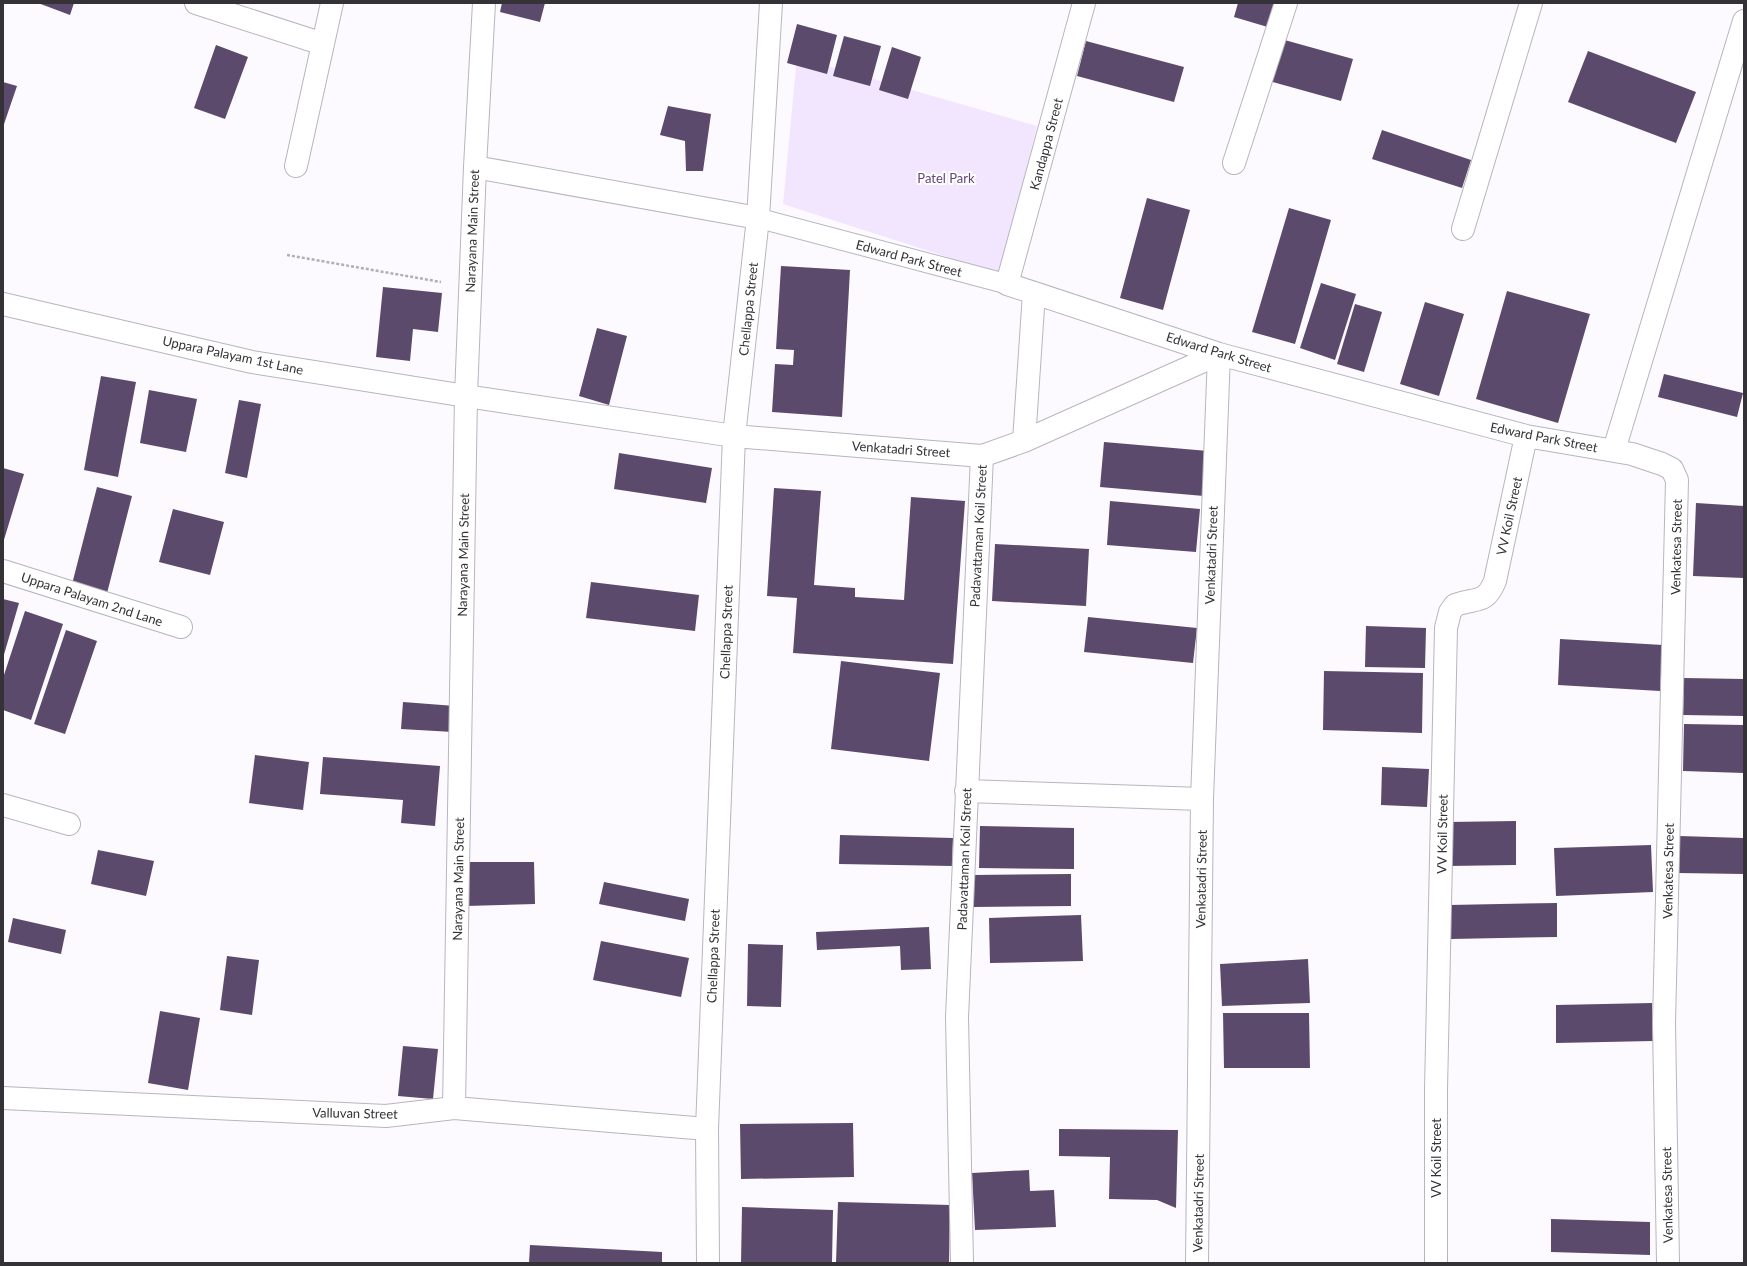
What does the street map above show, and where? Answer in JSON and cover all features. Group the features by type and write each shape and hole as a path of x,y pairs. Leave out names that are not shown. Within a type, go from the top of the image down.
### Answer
{"street":[{"path":"196,3 323,44"},
{"path":"296,166 332,3"},
{"name":"Narayana Main Street","path":"454,1108 466,396 474,167 484,3"},
{"name":"Chellappa Street","path":"708,1263 707,1129 734,436 758,218 771,3"},
{"name":"Kandappa Street","path":"1007,284 1084,3"},
{"path":"1234,163 1286,3"},
{"path":"1463,229 1531,3"},
{"path":"1614,450 1744,21"},
{"path":"474,167 758,218"},
{"name":"Edward Park Street","path":"1007,284 1219,354 1526,436 1614,450 1662,464 1672,469 1678,480"},
{"path":"1024,441 1034,293"},
{"name":"Uppara Palayam 1st Lane","path":"3,304 252,362 734,436"},
{"name":"Venkatadri Street","path":"734,436 982,456 1024,441 1219,354 1202,799 1198,1263"},
{"name":"VV Koil Street","path":"1436,1263 1436,1090 1446,628 1450,612 1455,605 1480,600 1490,593 1495,581 1526,436"},
{"name":"Padavattaman Koil Street","path":"962,1263 958,1017 966,791 982,456"},
{"name":"Venkatesa Street","path":"1668,1263 1664,1023 1678,480"},
{"name":"Uppara Palayam 2nd Lane","path":"3,571 181,627"},
{"path":"966,791 1202,799"},
{"path":"3,805 69,824"},
{"name":"Valluvan Street","path":"3,1098 386,1116 454,1108 707,1129"}],"lane":[{"name":"Edward Park Street","path":"758,218 1007,284"}],"path":[{"path":"286,255 469,287"}],"green space":[{"name":"Patel Park","path":"797,57 1037,126 1000,274 783,204"}],"building":[{"path":"38,3 74,3 70,15"},
{"path":"502,3 545,3 540,22 500,12"},
{"path":"1238,3 1279,3 1271,28 1234,17"},
{"path":"797,24 837,35 827,74 787,63"},
{"path":"844,36 881,46 870,86 833,76"},
{"path":"1281,39 1353,59 1341,101 1269,81"},
{"path":"1086,41 1184,67 1174,102 1077,76"},
{"path":"216,45 248,57 225,119 194,108"},
{"path":"892,47 921,57 908,99 879,90"},
{"path":"1588,51 1696,92 1676,143 1568,102"},
{"path":"3,82 17,86 3,127"},
{"path":"668,106 711,114 703,171 686,171 685,141 660,135"},
{"path":"1382,130 1471,160 1462,188 1372,159"},
{"path":"1147,198 1190,210 1163,310 1120,298"},
{"path":"1289,208 1331,220 1295,344 1252,332"},
{"path":"781,266 850,270 842,417 772,412 775,364 793,365 794,350 776,349"},
{"path":"1321,283 1356,294 1335,360 1300,348"},
{"path":"383,287 442,293 438,332 413,329 410,361 376,357"},
{"path":"1507,291 1590,314 1558,423 1476,399"},
{"path":"1425,302 1464,314 1439,396 1400,384"},
{"path":"1355,304 1382,312 1364,372 1337,364"},
{"path":"597,328 627,336 609,405 579,396"},
{"path":"1664,374 1743,393 1737,417 1658,397"},
{"path":"101,376 136,382 118,477 84,470"},
{"path":"149,390 197,399 186,452 140,443"},
{"path":"239,400 261,404 247,478 225,473"},
{"path":"1104,442 1208,451 1204,496 1100,487"},
{"path":"619,453 712,468 706,503 614,489"},
{"path":"3,468 24,474 3,543"},
{"path":"97,487 132,496 105,601 70,592"},
{"path":"774,488 821,491 814,585 855,588 855,597 904,600 911,497 965,501 953,664 793,653 797,598 767,596"},
{"path":"1110,501 1200,509 1196,552 1107,545"},
{"path":"1696,503 1744,506 1744,578 1693,576"},
{"path":"173,509 224,522 210,575 159,562"},
{"path":"995,544 1089,549 1086,606 992,601"},
{"path":"591,582 699,595 695,631 586,618"},
{"path":"3,599 19,603 3,658"},
{"path":"25,611 63,624 31,720 3,710 3,678"},
{"path":"1088,617 1197,628 1193,663 1084,652"},
{"path":"1366,626 1426,628 1425,668 1365,667"},
{"path":"66,630 97,641 65,734 34,724"},
{"path":"1560,639 1663,645 1660,691 1558,685"},
{"path":"841,661 940,673 929,761 831,749"},
{"path":"1324,671 1423,673 1422,733 1323,730"},
{"path":"1684,678 1744,679 1744,716 1683,715"},
{"path":"403,702 455,706 453,732 401,729"},
{"path":"1684,724 1744,725 1744,773 1683,771"},
{"path":"255,755 309,762 303,810 249,803"},
{"path":"323,757 440,766 435,826 401,823 403,800 320,794"},
{"path":"1382,767 1429,769 1427,807 1381,805"},
{"path":"1516,821 1516,865 1448,866 1448,822"},
{"path":"980,826 1074,828 1074,869 979,868"},
{"path":"840,835 953,838 952,866 839,864"},
{"path":"1679,836 1744,838 1744,874 1678,873"},
{"path":"1651,845 1653,892 1556,896 1554,848"},
{"path":"98,850 154,861 146,896 91,884"},
{"path":"465,862 534,862 535,904 466,906"},
{"path":"1071,874 1071,906 973,907 973,875"},
{"path":"604,882 689,899 685,921 599,904"},
{"path":"1557,903 1557,937 1451,939 1449,905"},
{"path":"1081,915 1083,961 990,963 989,918"},
{"path":"13,918 66,930 61,954 8,942"},
{"path":"929,927 931,969 901,970 900,946 817,950 816,932"},
{"path":"601,941 689,958 681,997 593,980"},
{"path":"748,944 783,945 781,1007 747,1006"},
{"path":"227,956 259,960 252,1015 220,1010"},
{"path":"1308,959 1310,1003 1222,1006 1220,964"},
{"path":"1652,1003 1653,1041 1556,1043 1556,1005"},
{"path":"160,1011 200,1018 188,1090 148,1083"},
{"path":"1223,1013 1309,1013 1310,1068 1224,1068"},
{"path":"403,1046 438,1049 433,1099 398,1096"},
{"path":"853,1123 854,1177 741,1179 740,1124"},
{"path":"1059,1129 1178,1130 1176,1208 1157,1200 1109,1199 1110,1157 1059,1156"},
{"path":"1029,1170 1030,1191 1054,1190 1056,1227 975,1230 972,1173"},
{"path":"838,1202 950,1205 949,1263 836,1263"},
{"path":"742,1207 833,1210 832,1263 741,1263"},
{"path":"1551,1219 1650,1222 1650,1255 1551,1252"},
{"path":"530,1245 662,1252 662,1263 529,1263"}]}
